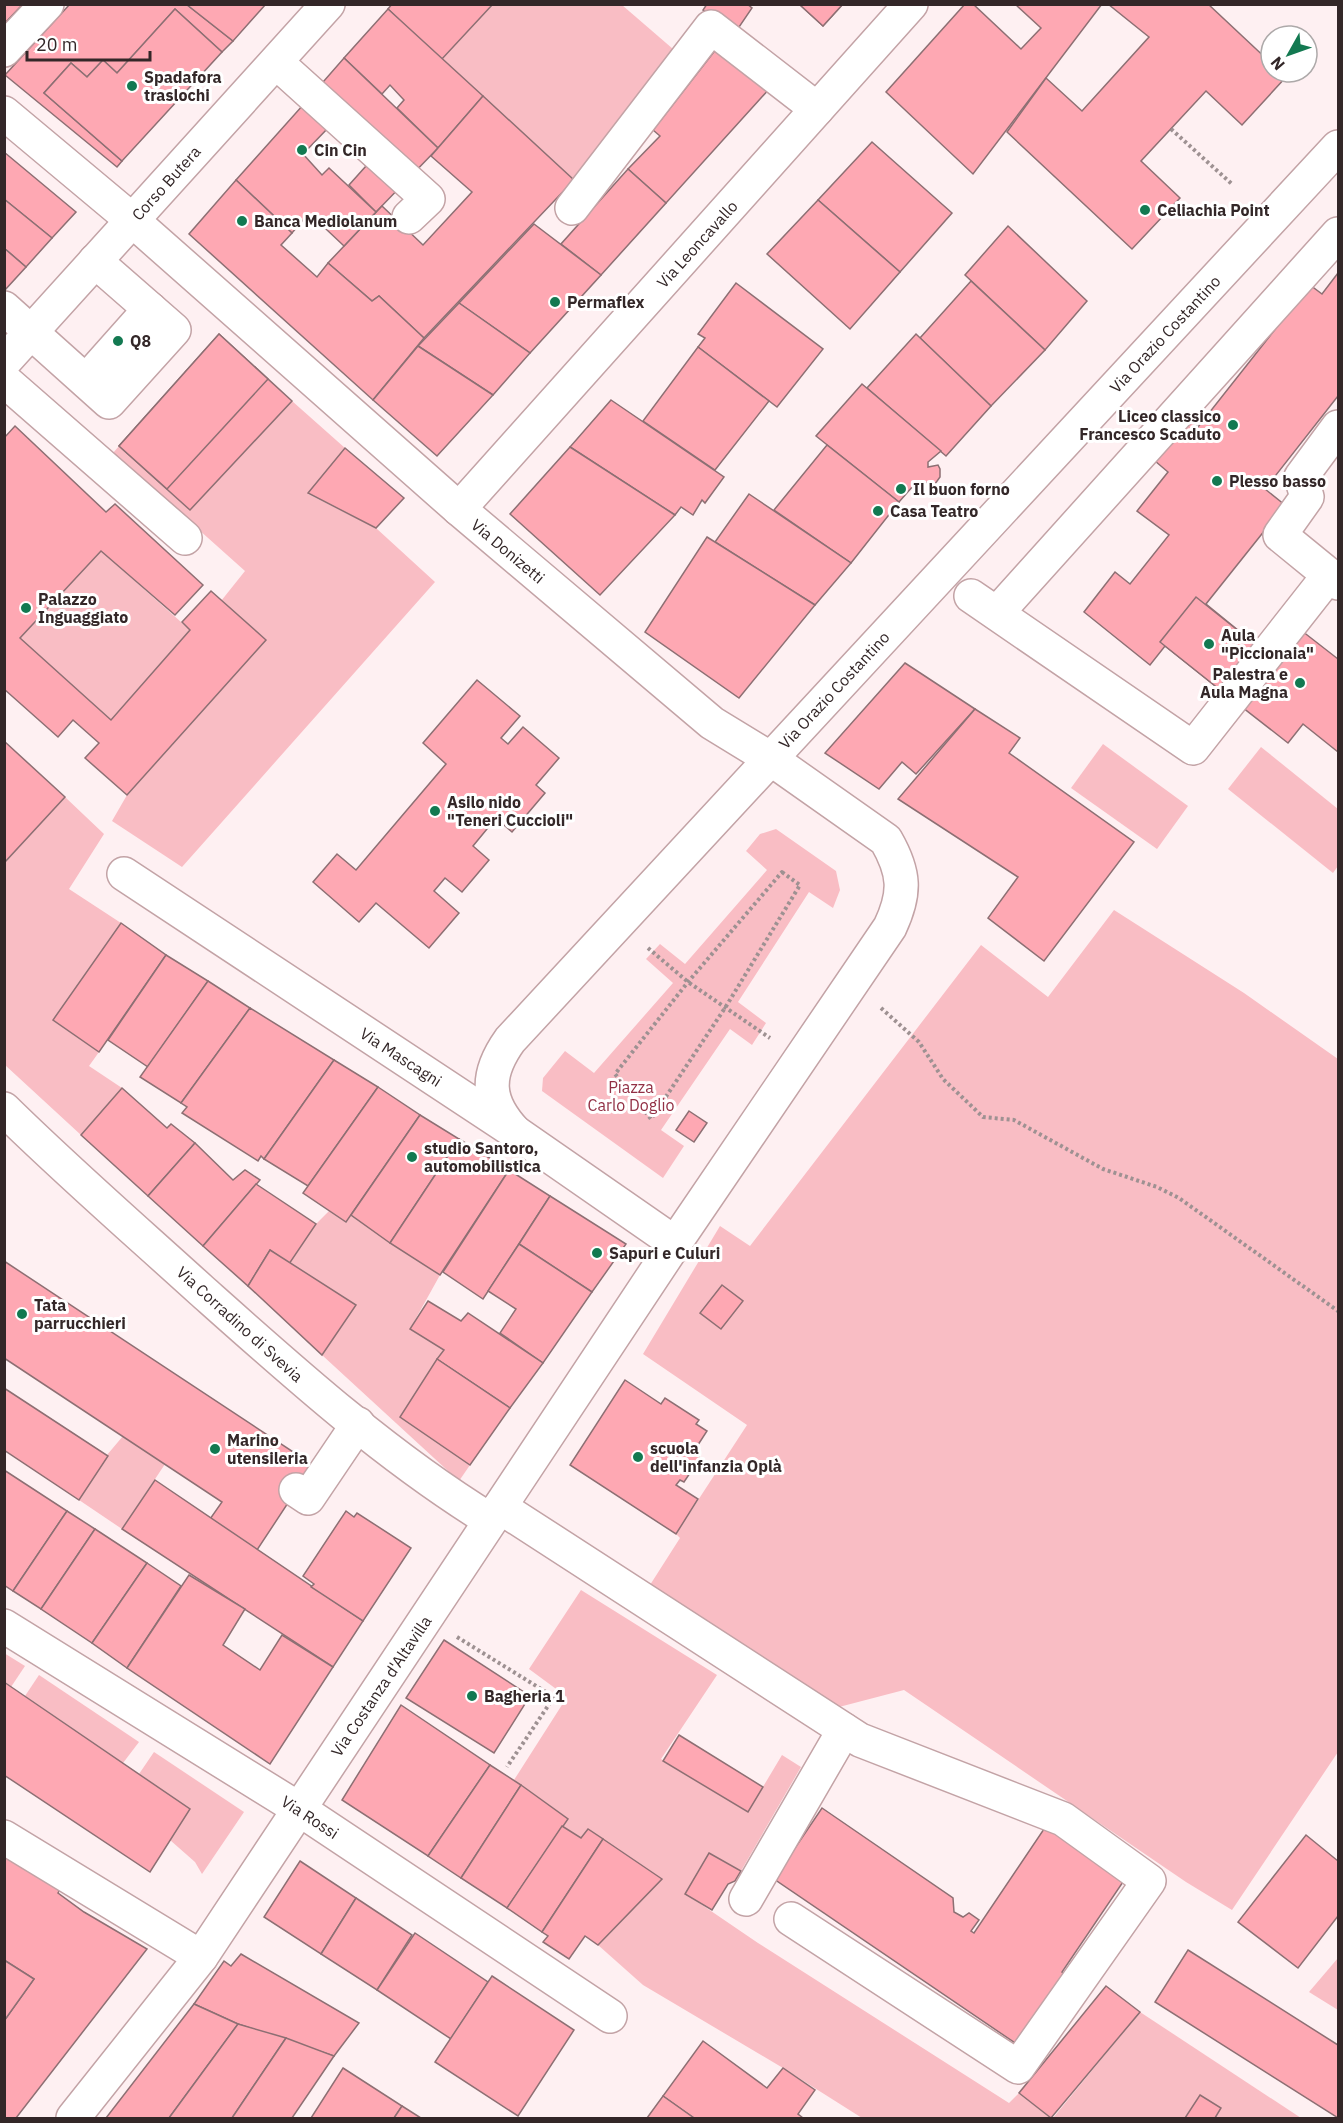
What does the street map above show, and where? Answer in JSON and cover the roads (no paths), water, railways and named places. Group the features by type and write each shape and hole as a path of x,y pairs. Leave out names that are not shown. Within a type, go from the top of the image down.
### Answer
{"street":[{"path":"4,50 47,4"},
{"name":"Corso Butera","path":"4,362 328,4"},
{"name":"Via Leoncavallo","path":"459,509 911,4"},
{"path":"572,208 711,27 817,109"},
{"path":"276,62 428,200 409,218"},
{"name":"Via Donizetti","path":"4,113 132,220 459,509 712,723 771,759 868,826 886,840 898,861"},
{"name":"Via Orazio Costantino","path":"515,1132 501,1117 493,1098 492,1076 498,1057 510,1040 1338,147"},
{"path":"1338,234 984,604 1193,748 1334,579 1280,536 1307,497 1301,477 1338,427"},
{"path":"4,308 109,402 174,330 96,261"},
{"path":"4,380 185,538"},
{"name":"Via Costanza d'Altavilla","path":"73,2118 201,1957 675,1243 890,927 900,906 902,883 898,861"},
{"name":"Via Mascagni","path":"124,874 515,1132 675,1243"},
{"name":"Via Corradino di Svevia","path":"4,1109 48,1152 296,1375 438,1488 495,1514 860,1740 1063,1819 1149,1881 1018,2067 791,1919"},
{"path":"296,1490 308,1498 358,1424"},
{"name":"Via Rossi","path":"4,1626 299,1809 610,2016"},
{"path":"746,1899 844,1730"},
{"path":"4,1837 201,1957"}],"place":[{"name":"Spadafora traslochi","path":"132,86"},
{"name":"Cin Cin","path":"302,150"},
{"name":"Celiachia Point","path":"1145,210"},
{"name":"Banca Mediolanum","path":"242,221"},
{"name":"Permaflex","path":"555,302"},
{"name":"Q8","path":"118,341"},
{"name":"Liceo classico Francesco Scaduto","path":"1233,425"},
{"name":"Plesso basso","path":"1217,481"},
{"name":"Il buon forno","path":"901,489"},
{"name":"Casa Teatro","path":"878,511"},
{"name":"Palazzo Inguaggiato","path":"26,608"},
{"name":"Aula \"Piccionaia\"","path":"1209,644"},
{"name":"Palestra e Aula Magna","path":"1300,683"},
{"name":"Asilo nido \"Teneri Cuccioli\"","path":"435,811"},
{"name":"studio Santoro, automobilistica","path":"412,1157"},
{"name":"Sapuri e Culuri","path":"597,1253"},
{"name":"Tata parrucchieri","path":"22,1314"},
{"name":"Marino utensileria","path":"215,1449"},
{"name":"scuola dell'infanzia Oplà","path":"638,1457"},
{"name":"Bagheria 1","path":"472,1696"}],"park label":[{"name":"Piazza Carlo Doglio","path":"631,1096"}]}
